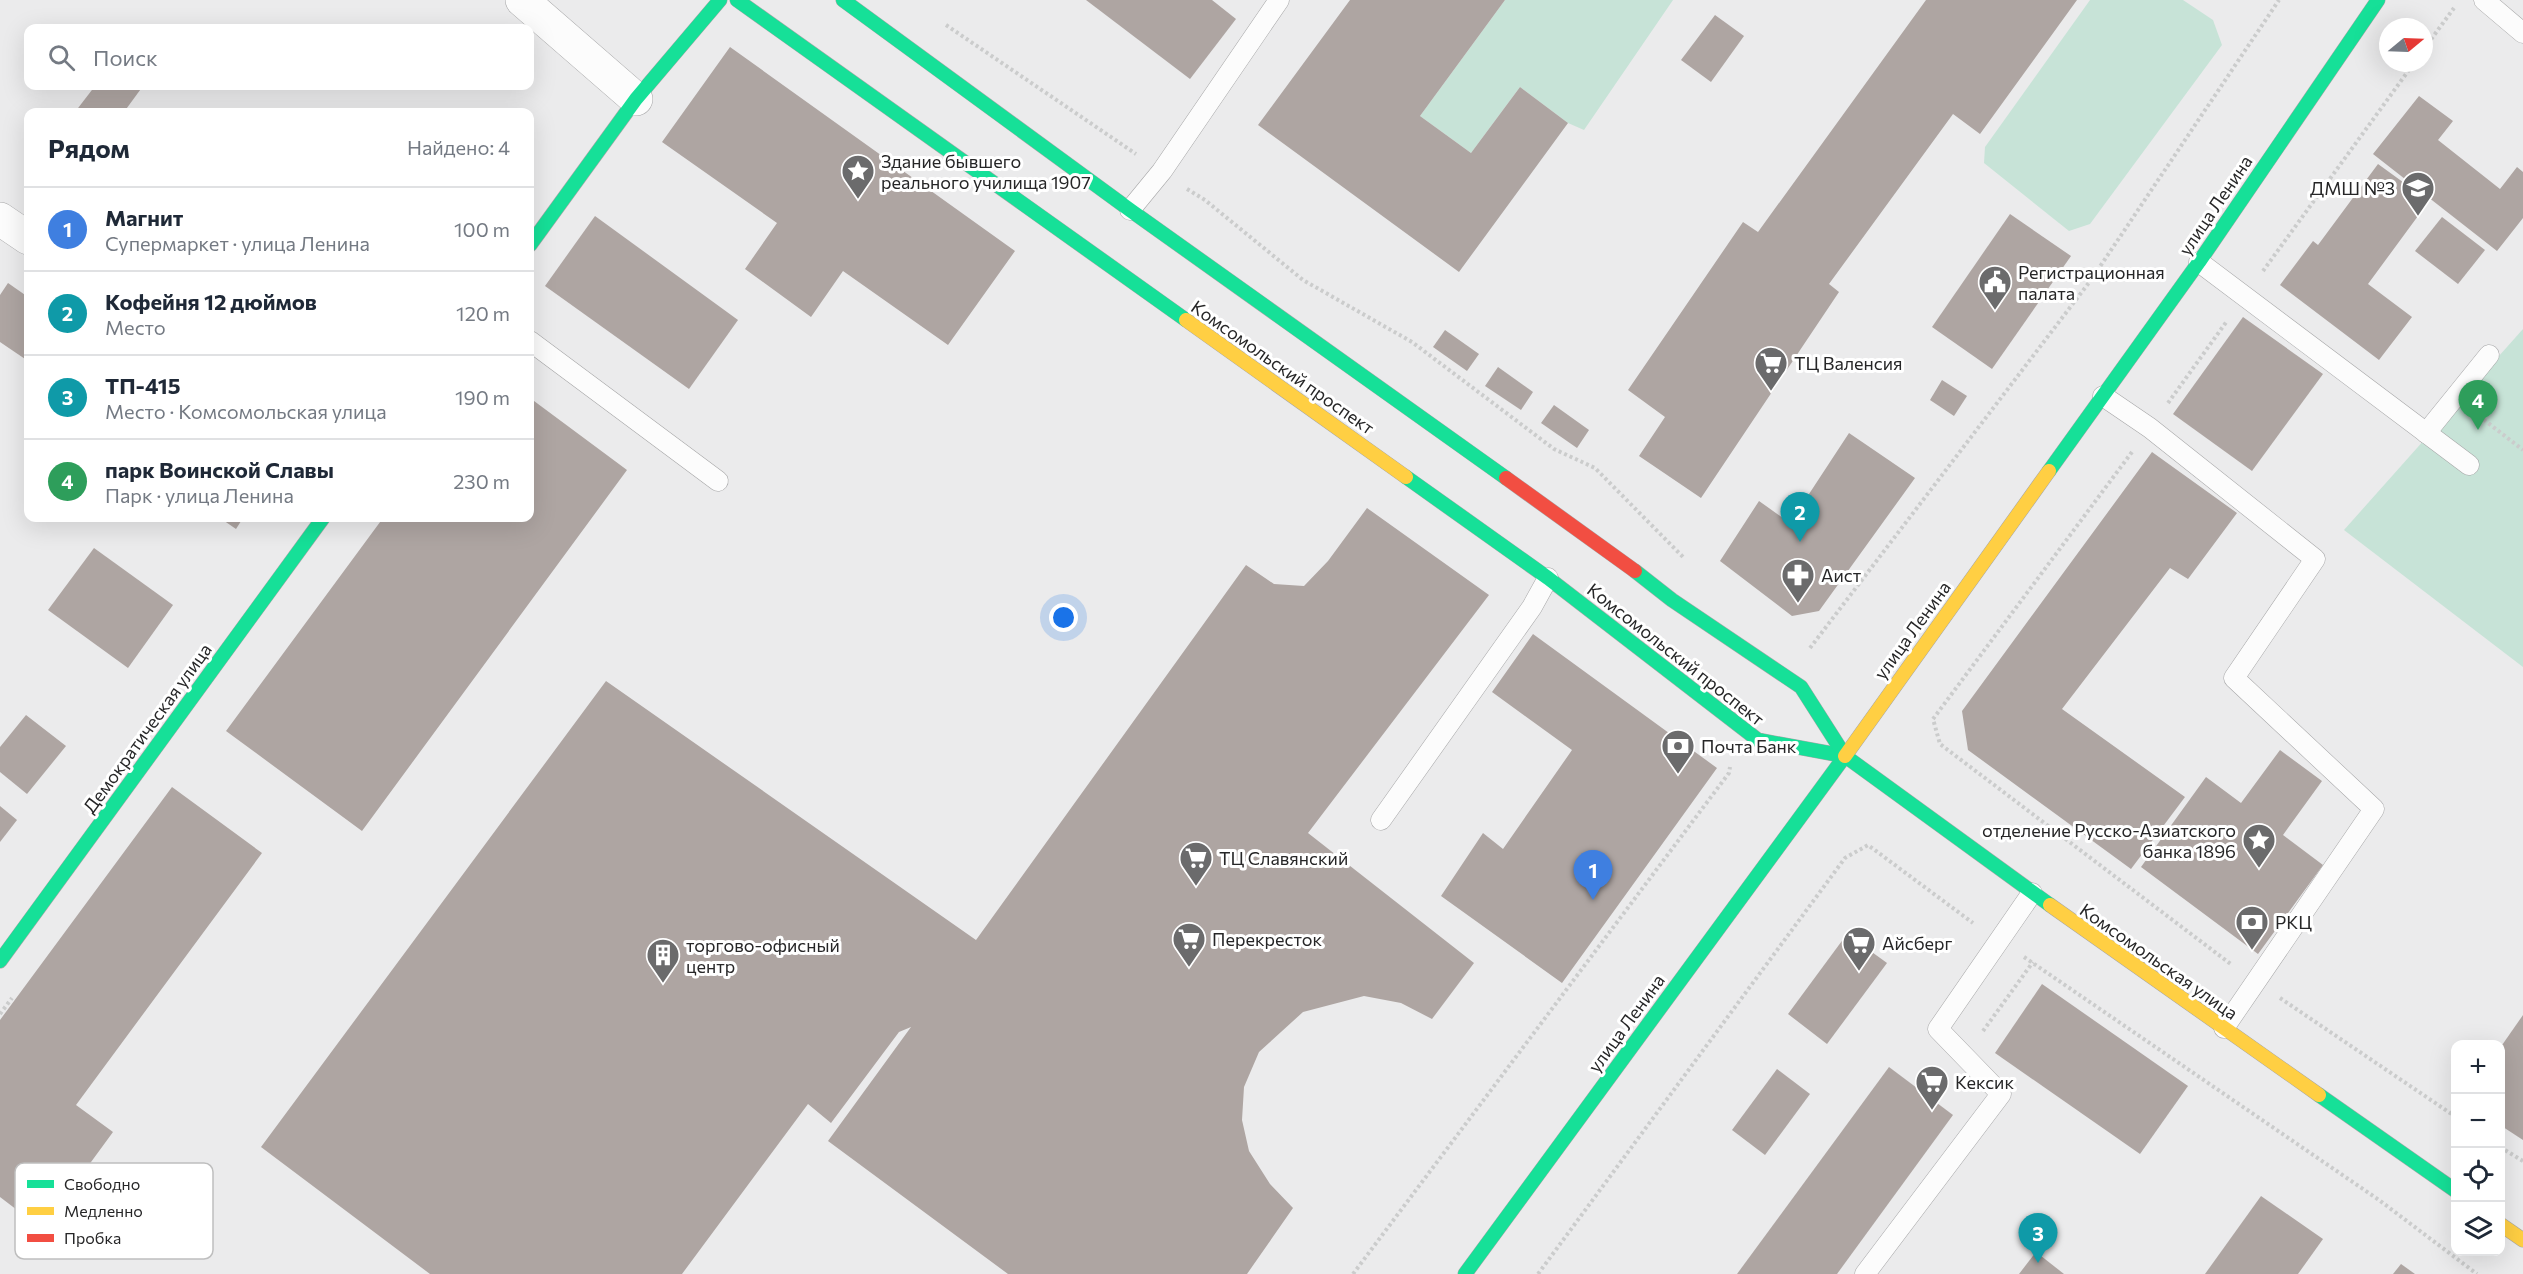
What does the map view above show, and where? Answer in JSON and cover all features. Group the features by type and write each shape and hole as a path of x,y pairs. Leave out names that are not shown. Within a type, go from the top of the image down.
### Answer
{"main road":[{"path":"534,239 636,99 720,0"},
{"name":"Комсомольский проспект","path":"738,0 1548,578 1758,740 1845,756"},
{"name":"Комсомольский проспект","path":"843,0 1130,210 1622,561 1672,600 1801,687 1845,756"},
{"name":"улица Ленина","path":"1465,1274 1845,756 2103,396 2199,262 2378,0"},
{"name":"Демократическая улица","path":"0,961 320,522"},
{"name":"Комсомольская улица","path":"1845,756 2032,893 2451,1187"},
{"path":"2505,1227 2523,1240"}],"street":[{"path":"522,0 636,99"},
{"path":"0,219 24,235"}],"lane":[{"path":"2484,0 2523,33"},
{"path":"1130,210 1161,171 1274,2"},
{"path":"2199,262 2469,465"},
{"path":"534,344 718,482"},
{"path":"2426,433 2488,355"},
{"path":"2103,396 2150,428 2315,559 2234,678 2374,809 2224,1028"},
{"path":"1381,820 1532,607 1548,578"},
{"path":"1865,1274 2001,1094 1938,1029 2032,893"}],"path":[{"path":"1808,652 2091,280 2243,49 2279,0"},
{"path":"2433,36 2459,0"},
{"path":"938,20 1205,200 1303,280 1412,342 1554,449 1595,468 1687,561"},
{"path":"2407,72 2150,428 1933,719 1940,744 2255,982 2451,1113"},
{"path":"2454,397 2523,450"},
{"path":"1353,1274 1729,773 1731,763"},
{"path":"2503,1148 2523,1161"}],"green space":[{"path":"1505,0 1673,0 1584,130 1568,123 1520,87 1471,153 1420,116"},
{"path":"2090,0 2183,0 2213,20 2222,45 2090,224 2069,231 1984,163 1985,147"},
{"path":"2523,329 2523,667 2344,530"}],"building":[{"path":"1086,0 1212,0 1236,19 1190,79"},
{"path":"1350,0 1505,0 1420,116 1471,153 1520,87 1568,123 1459,272 1258,125"},
{"path":"1926,0 2077,0 1980,134 1953,114 1829,284 1839,292 1701,498 1639,456 1665,417 1628,390 1743,222 1758,232"},
{"path":"1715,15 1744,36 1711,82 1681,60"},
{"path":"730,47 1015,251 948,345 843,271 811,317 745,269 777,223 662,142"},
{"path":"92,90 140,90 127,108 78,108"},
{"path":"2419,96 2453,121 2438,140 2500,189 2517,167 2523,172 2523,218 2497,251 2373,154"},
{"path":"2378,164 2429,201 2368,284 2412,317 2379,360 2280,285 2313,241 2318,245"},
{"path":"2010,214 2071,256 1992,369 1932,327"},
{"path":"595,216 738,320 689,389 545,286"},
{"path":"2442,217 2485,250 2458,284 2415,251"},
{"path":"8,283 24,294 24,358 0,342 0,295"},
{"path":"2243,317 2323,374 2252,471 2173,414"},
{"path":"1445,330 1479,354 1467,371 1433,347"},
{"path":"1498,367 1533,392 1521,410 1485,386"},
{"path":"1942,380 1967,396 1954,416 1930,400"},
{"path":"534,401 627,470 362,831 226,731 380,522 534,522"},
{"path":"1554,405 1589,430 1577,448 1541,423"},
{"path":"1849,433 1915,478 1819,611 1792,616 1720,561 1759,501 1790,523"},
{"path":"2152,452 2237,513 2188,579 2170,568 2062,709 2185,797 2131,869 1968,750 1962,711"},
{"path":"1367,508 1489,595 1308,833 1474,963 1432,1019 1401,1003 1364,996 1303,1012 1259,1052 1244,1087 1242,1120 1249,1151 1270,1184 1293,1208 1247,1274 1008,1274 828,1141 911,1027 899,1032 831,1123 808,1104 682,1274 430,1274 261,1147 606,681 976,940 1246,565 1274,584 1304,586 1328,561"},
{"path":"226,522 240,522 236,529"},
{"path":"94,548 173,605 128,668 48,610"},
{"path":"1533,634 1717,768 1562,983 1441,896 1483,833 1503,849 1572,750 1492,692"},
{"path":"26,715 66,746 27,794 0,772 0,747"},
{"path":"2280,750 2322,781 2283,835 2323,865 2258,954 2141,867 2206,777 2241,803"},
{"path":"172,787 262,853 76,1105 113,1132 90,1163 15,1163 15,1208 0,1197 0,1020"},
{"path":"0,806 17,820 0,842"},
{"path":"1847,934 1887,963 1827,1044 1788,1014"},
{"path":"2042,984 2188,1086 2140,1154 1995,1053"},
{"path":"2523,1015 2523,1140 2505,1128 2505,1041"},
{"path":"1889,1067 1953,1115 1837,1274 1737,1274"},
{"path":"1777,1069 1810,1094 1765,1155 1732,1130"},
{"path":"2261,1196 2323,1239 2298,1274 2205,1274"},
{"path":"2036,1252 2064,1274 2019,1274"},
{"path":"2401,1264 2415,1274 2393,1274"}],"traffic: fast":[{"path":"534,239 636,99 720,0"},
{"path":"737,0 1186,320"},
{"path":"843,0 1130,210 1506,478"},
{"path":"2049,471 2199,262 2378,0"},
{"path":"1406,477 1548,578 1758,740 1845,756"},
{"path":"0,961 320,522"},
{"path":"1635,571 1672,600 1801,687 1845,756 2050,905"},
{"path":"1465,1274 1845,756"},
{"path":"2319,1095 2451,1187"}],"traffic: slow":[{"path":"1186,320 1406,477"},
{"path":"1845,756 2049,471"},
{"path":"2050,905 2319,1095"},
{"path":"2505,1227 2523,1240"}],"traffic: jam":[{"path":"1506,478 1635,571"}],"place":[{"name":"Здание бывшего реального училища 1907","path":"858,200"},
{"name":"ДМШ №3","path":"2418,217"},
{"name":"Регистрационная палата","path":"1995,311"},
{"name":"ТЦ Валенсия","path":"1771,392"},
{"name":"парк Воинской Славы","path":"2478,430"},
{"name":"Кофейня 12 дюймов","path":"1800,542"},
{"name":"Аист","path":"1798,604"},
{"name":"Почта Банк","path":"1678,775"},
{"name":"отделение Русско-Азиатского банка 1896","path":"2259,869"},
{"name":"ТЦ Славянский","path":"1196,887"},
{"name":"Магнит","path":"1593,900"},
{"name":"РКЦ","path":"2252,951"},
{"name":"Перекресток","path":"1189,968"},
{"name":"Айсберг","path":"1859,972"},
{"name":"торгово-офисный центр","path":"663,984"},
{"name":"Кексик","path":"1932,1111"},
{"name":"ТП-415","path":"2038,1263"}]}
